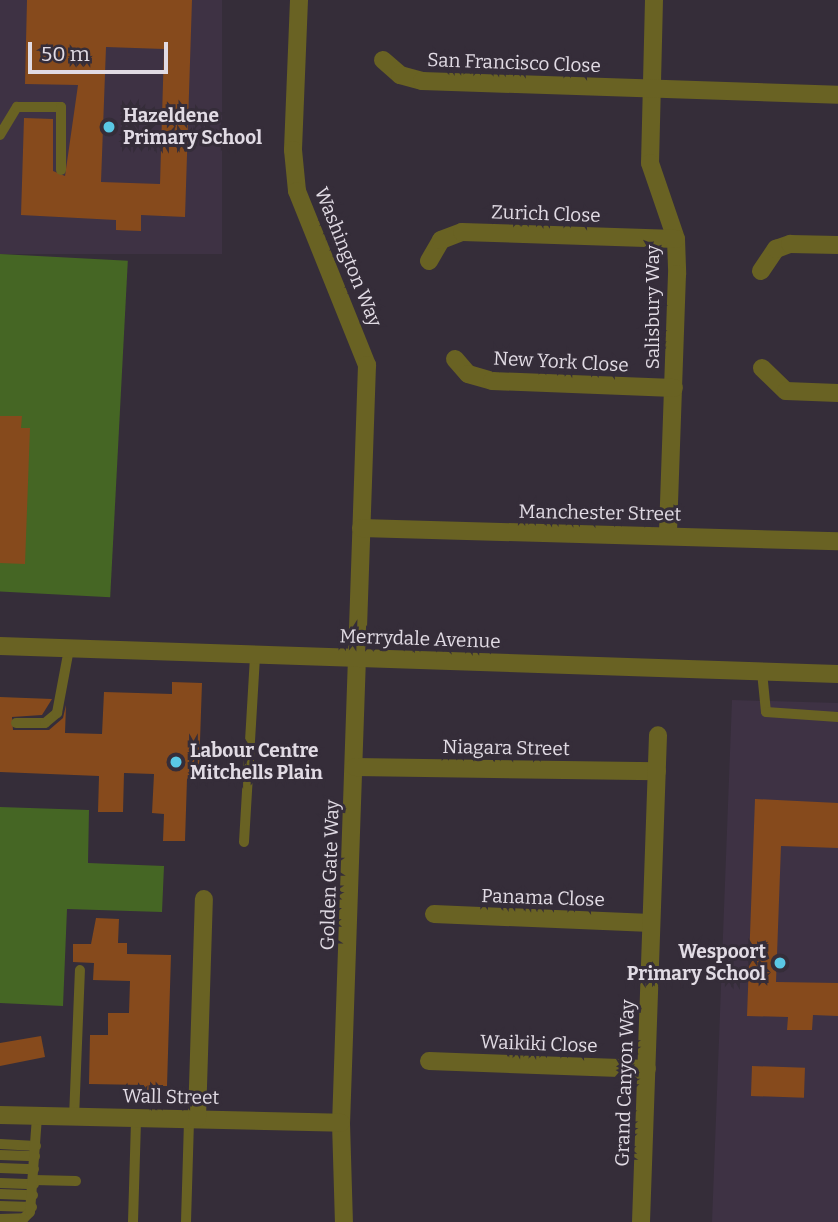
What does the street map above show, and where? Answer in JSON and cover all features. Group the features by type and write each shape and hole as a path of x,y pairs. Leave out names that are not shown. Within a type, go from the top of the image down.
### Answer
{"street":[{"name":"Washington Way","path":"299,0 293,150 298,191 367,365 361,528"},
{"name":"Salisbury Way","path":"654,0 650,163 676,239 668,535"},
{"name":"San Francisco Close","path":"383,60 400,75 422,81 838,95"},
{"name":"Zurich Close","path":"429,261 441,240 462,232 676,239"},
{"path":"761,271 776,249 790,244 838,245"},
{"name":"New York Close","path":"455,359 468,374 492,381 674,388"},
{"path":"761,368 786,391 838,393"},
{"name":"Manchester Street","path":"361,528 838,541"},
{"name":"Golden Gate Way","path":"344,1222 341,1123 361,528"},
{"name":"Merrydale Avenue","path":"0,646 838,674"},
{"name":"Grand Canyon Way","path":"641,1222 658,735"},
{"name":"Niagara Street","path":"355,767 657,771"},
{"path":"193,1118 204,899"},
{"name":"Panama Close","path":"434,915 651,923"},
{"name":"Waikiki Close","path":"429,1061 647,1069"},
{"name":"Wall Street","path":"0,1115 341,1123"}],"lane":[{"path":"0,135 17,107 61,107 61,170"},
{"path":"16,723 45,723 57,713 69,649"},
{"path":"244,842 255,656"},
{"path":"762,672 766,712 838,717"},
{"path":"74,1118 80,970"},
{"path":"0,1219 24,1218 34,1187 37,1117"},
{"path":"133,1222 136,1118"},
{"path":"186,1222 193,1118"},
{"path":"0,1144 35,1151"},
{"path":"0,1155 35,1151"},
{"path":"0,1168 34,1187"},
{"path":"0,1194 76,1181"},
{"path":"0,1183 34,1187"},
{"path":"0,1206 34,1187"}],"shaded area":[{"name":"Hazeldene Primary School","path":"0,0 222,0 222,254 0,254"},
{"name":"Wespoort Primary School","path":"732,700 838,703 838,1222 712,1222"}],"green space":[{"path":"0,254 128,261 110,597 0,591"},
{"path":"0,807 89,810 88,863 164,866 162,912 67,909 63,1006 0,1003"}],"building":[{"path":"27,0 192,0 185,217 141,215 141,231 116,230 116,220 21,215 24,118 53,119 53,171 65,176 78,85 25,84","holes":["106,47 164,49 160,184 101,182"]},
{"path":"0,416 22,416 21,428 30,428 25,564 0,563"},
{"name":"Labour Centre Mitchells Plain","path":"172,682 202,683 199,770 187,779 185,841 163,841 164,814 152,813 154,774 124,773 123,812 98,812 99,776 0,772 0,697 52,699 42,715 12,717 13,730 49,730 63,718 66,705 65,733 102,734 104,692 172,694"},
{"path":"755,799 838,803 838,848 781,846 776,982 838,983 838,1016 813,1015 812,1030 787,1030 788,1017 747,1016"},
{"path":"96,918 119,919 118,943 127,943 127,954 171,955 167,1086 158,1086 158,1091 143,1091 144,1085 89,1084 90,1035 108,1035 108,1013 129,1013 130,981 93,980 94,963 73,962 73,944 91,944"},
{"path":"41,1036 45,1057 0,1066 0,1043"},
{"path":"752,1066 805,1068 804,1098 751,1096"}],"place":[{"name":"Hazeldene Primary School","path":"109,127"},
{"name":"Labour Centre Mitchells Plain","path":"176,762"},
{"name":"Wespoort Primary School","path":"780,963"}]}
